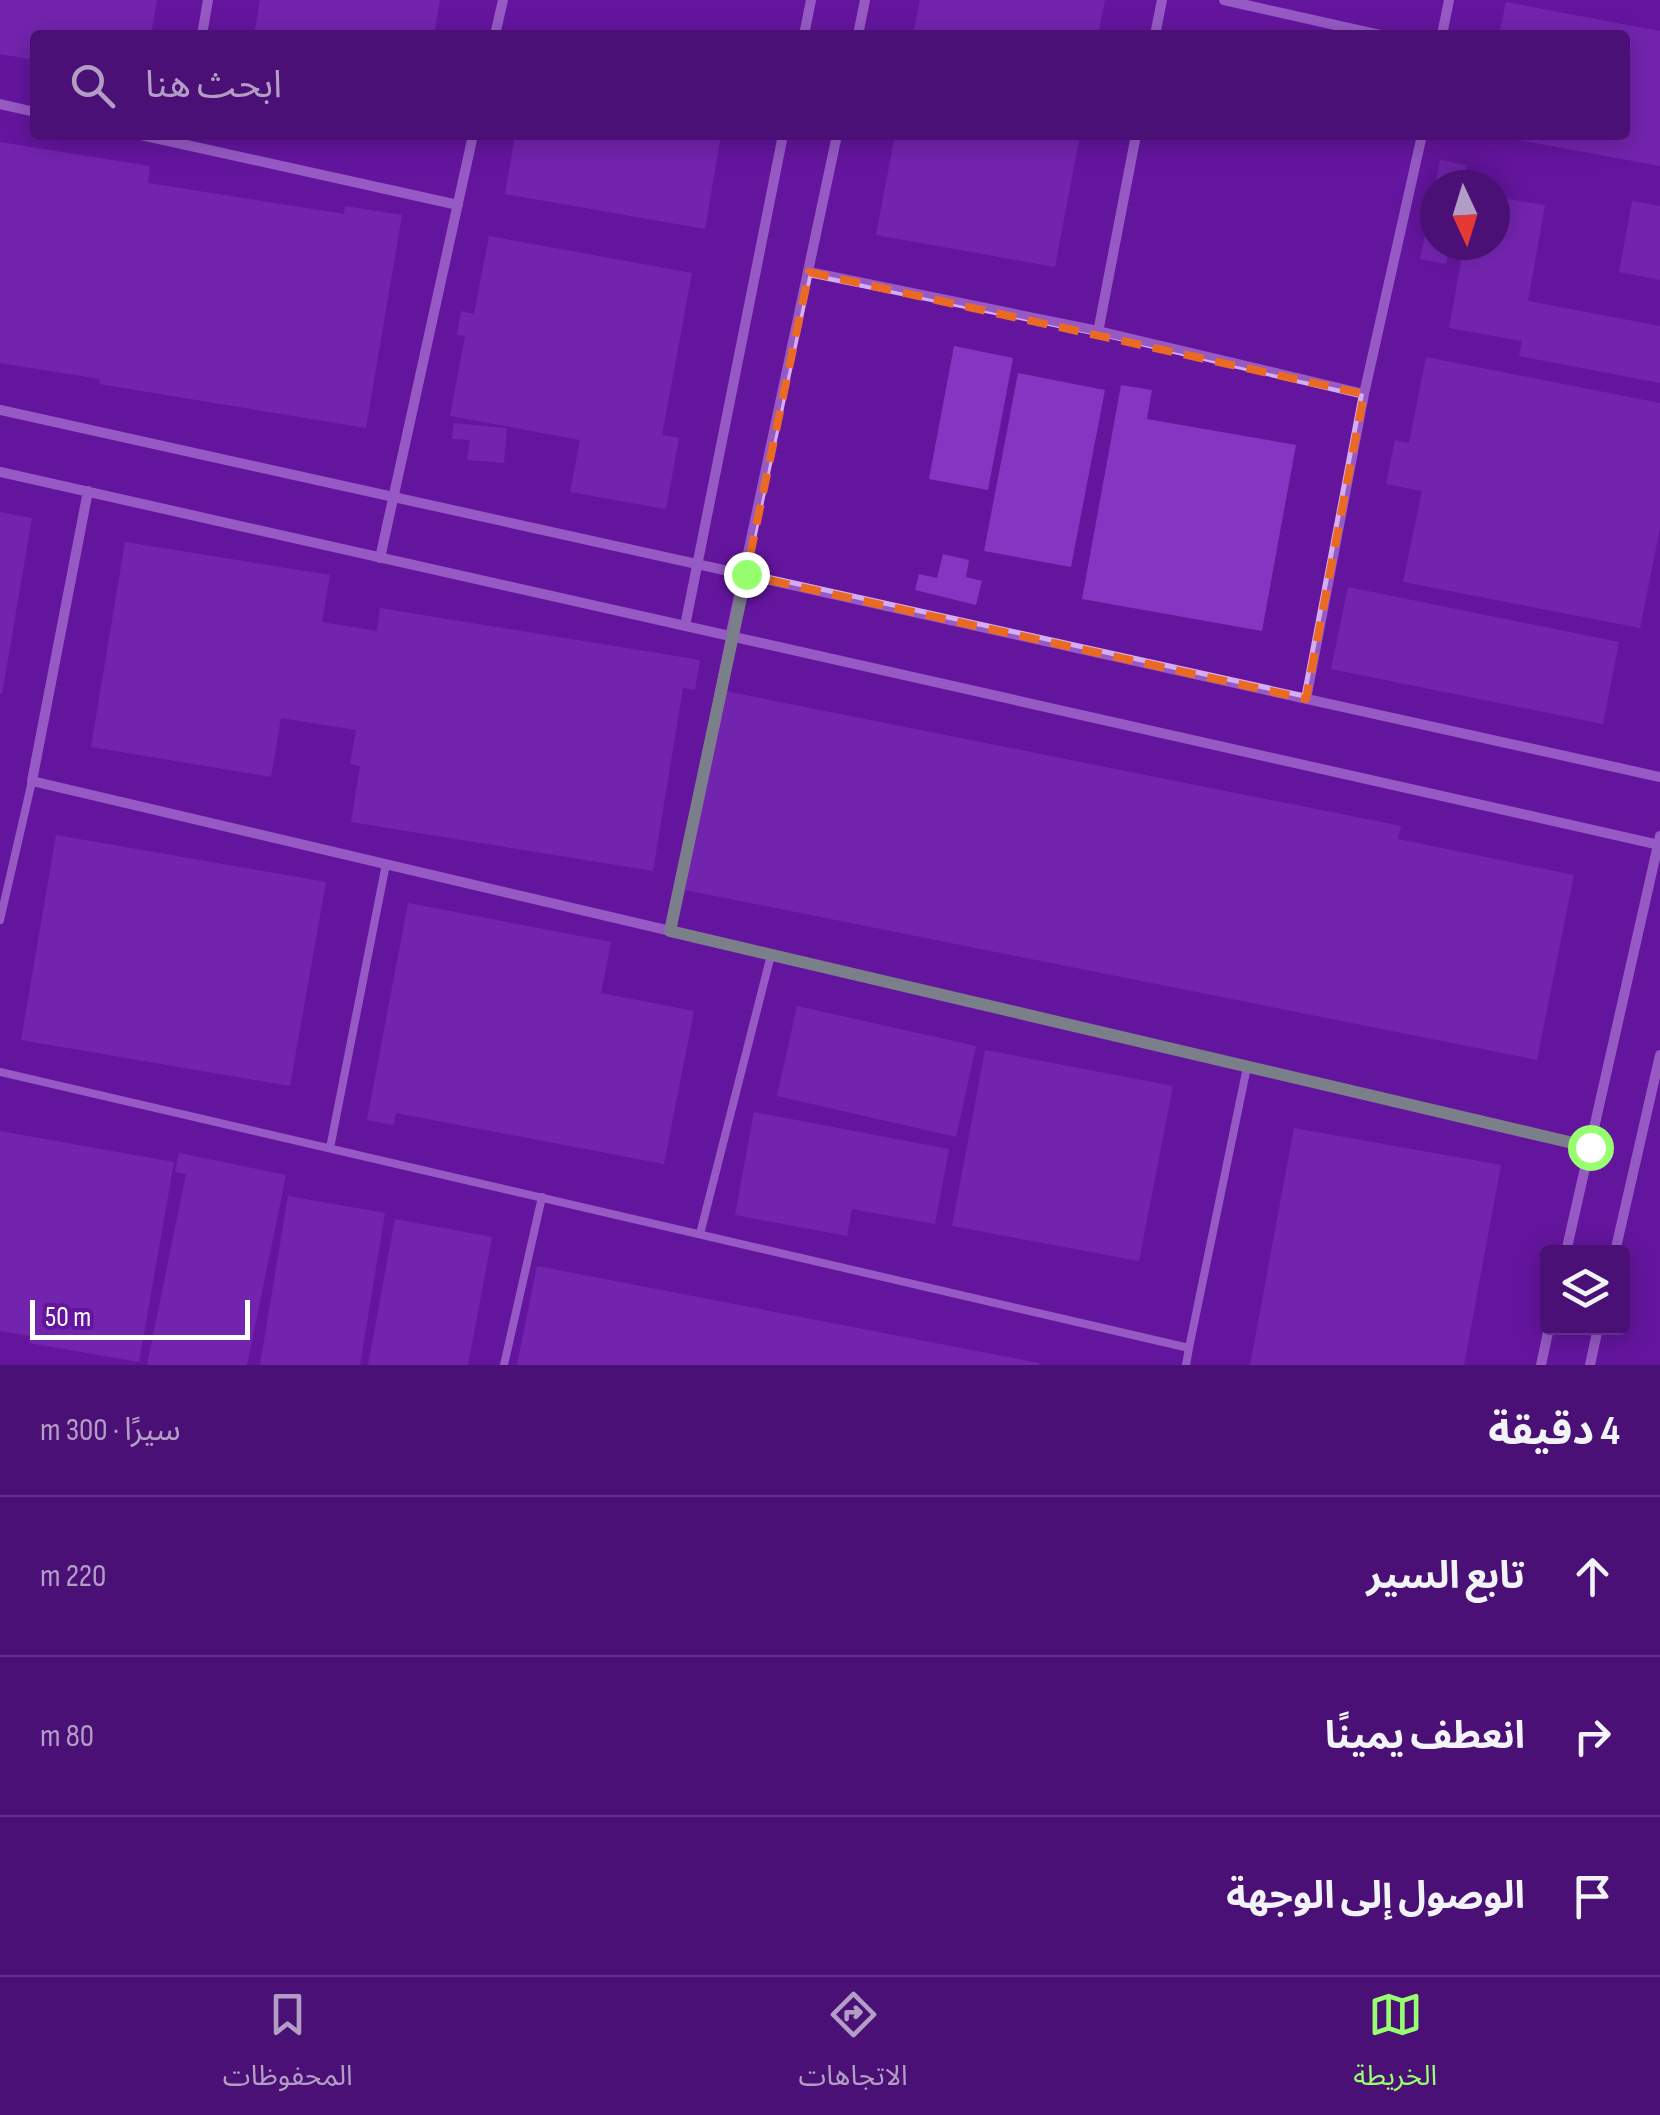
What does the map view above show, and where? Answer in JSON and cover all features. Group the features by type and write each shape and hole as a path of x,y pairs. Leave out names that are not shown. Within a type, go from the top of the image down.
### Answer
{"street":[{"path":"203,30 208,0"},
{"path":"496,30 503,0"},
{"path":"805,30 812,0"},
{"path":"859,30 866,0"},
{"path":"1156,30 1162,0"},
{"path":"1224,0 1358,30"},
{"path":"1443,30 1449,0"},
{"path":"0,104 30,111"},
{"path":"182,140 458,206"},
{"path":"380,558 472,140"},
{"path":"685,626 783,140"},
{"path":"730,638 836,140"},
{"path":"1098,332 1135,140"},
{"path":"1306,698 1364,394 1421,140"},
{"path":"809,272 1098,332 1364,394"},
{"path":"0,410 1660,777"},
{"path":"0,472 730,638 1659,842 1568,1245"},
{"path":"88,492 32,781 1590,1147"},
{"path":"1617,1245 1660,1055"},
{"path":"1541,1365 1547,1335"},
{"path":"1590,1365 1596,1335"}],"lane":[{"path":"670,931 730,638"},
{"path":"0,920 32,781"},
{"path":"330,1148 386,864"},
{"path":"700,1234 771,955"},
{"path":"1186,1365 1247,1067"},
{"path":"0,1072 1189,1348"},
{"path":"504,1365 542,1197"}],"highlighted area":[{"path":"809,272 1364,394 1306,699 746,575"}],"building":[{"path":"0,0 157,0 152,30 30,30 30,59 0,54"},
{"path":"260,0 440,0 435,30 255,30"},
{"path":"920,0 1105,0 1099,30 914,30"},
{"path":"1506,2 1660,31 1660,166 1518,140 1630,140 1630,30 1500,30"},
{"path":"514,140 720,140 705,229 505,194"},
{"path":"894,140 1079,140 1055,267 876,235"},
{"path":"0,142 150,166 148,183 344,214 345,206 402,215 366,428 99,384 100,379 0,363"},
{"path":"1440,160 1466,165 1465,170 1438,170"},
{"path":"1510,199 1545,205 1528,301 1660,326 1660,383 1519,356 1522,341 1449,328 1461,260 1510,260"},
{"path":"1632,201 1660,206 1660,280 1619,272"},
{"path":"489,236 692,273 662,435 679,438 666,509 570,492 580,440 450,416 465,336 457,335 461,311 474,314"},
{"path":"954,346 1013,358 988,490 929,479"},
{"path":"1426,357 1660,403 1660,528 1640,628 1403,582 1422,491 1386,484 1395,440 1409,443"},
{"path":"1018,373 1105,390 1071,567 984,551"},
{"path":"1121,385 1152,390 1147,419 1296,445 1262,631 1082,599"},
{"path":"454,423 507,428 504,463 467,460 470,440 452,439"},
{"path":"0,512 32,518 2,694 0,694"},
{"path":"125,542 330,575 322,622 377,631 380,608 700,660 695,690 683,688 653,871 351,822 360,766 350,764 356,730 281,718 271,777 91,747"},
{"path":"943,554 969,560 966,577 982,581 976,605 915,590 919,574 937,578"},
{"path":"1348,587 1619,642 1603,724 1331,669"},
{"path":"725,691 1401,826 1398,839 1574,875 1537,1060 685,890"},
{"path":"56,835 326,882 290,1086 21,1040"},
{"path":"408,903 611,942 601,993 694,1011 664,1164 396,1113 394,1125 367,1120"},
{"path":"797,1006 976,1046 956,1137 777,1096"},
{"path":"985,1050 1173,1086 1139,1261 952,1226"},
{"path":"754,1112 949,1149 935,1224 852,1209 847,1236 735,1215"},
{"path":"1294,1128 1501,1165 1464,1365 1250,1365"},
{"path":"0,1131 174,1162 139,1362 29,1343 30,1336 0,1331"},
{"path":"179,1153 286,1175 247,1365 147,1365 186,1174 175,1172"},
{"path":"288,1196 385,1213 360,1365 260,1365"},
{"path":"395,1219 492,1237 468,1365 368,1365"},
{"path":"537,1266 1039,1363 1039,1365 517,1365"}],"route":[{"path":"746,574 670,931 1590,1147"}]}
